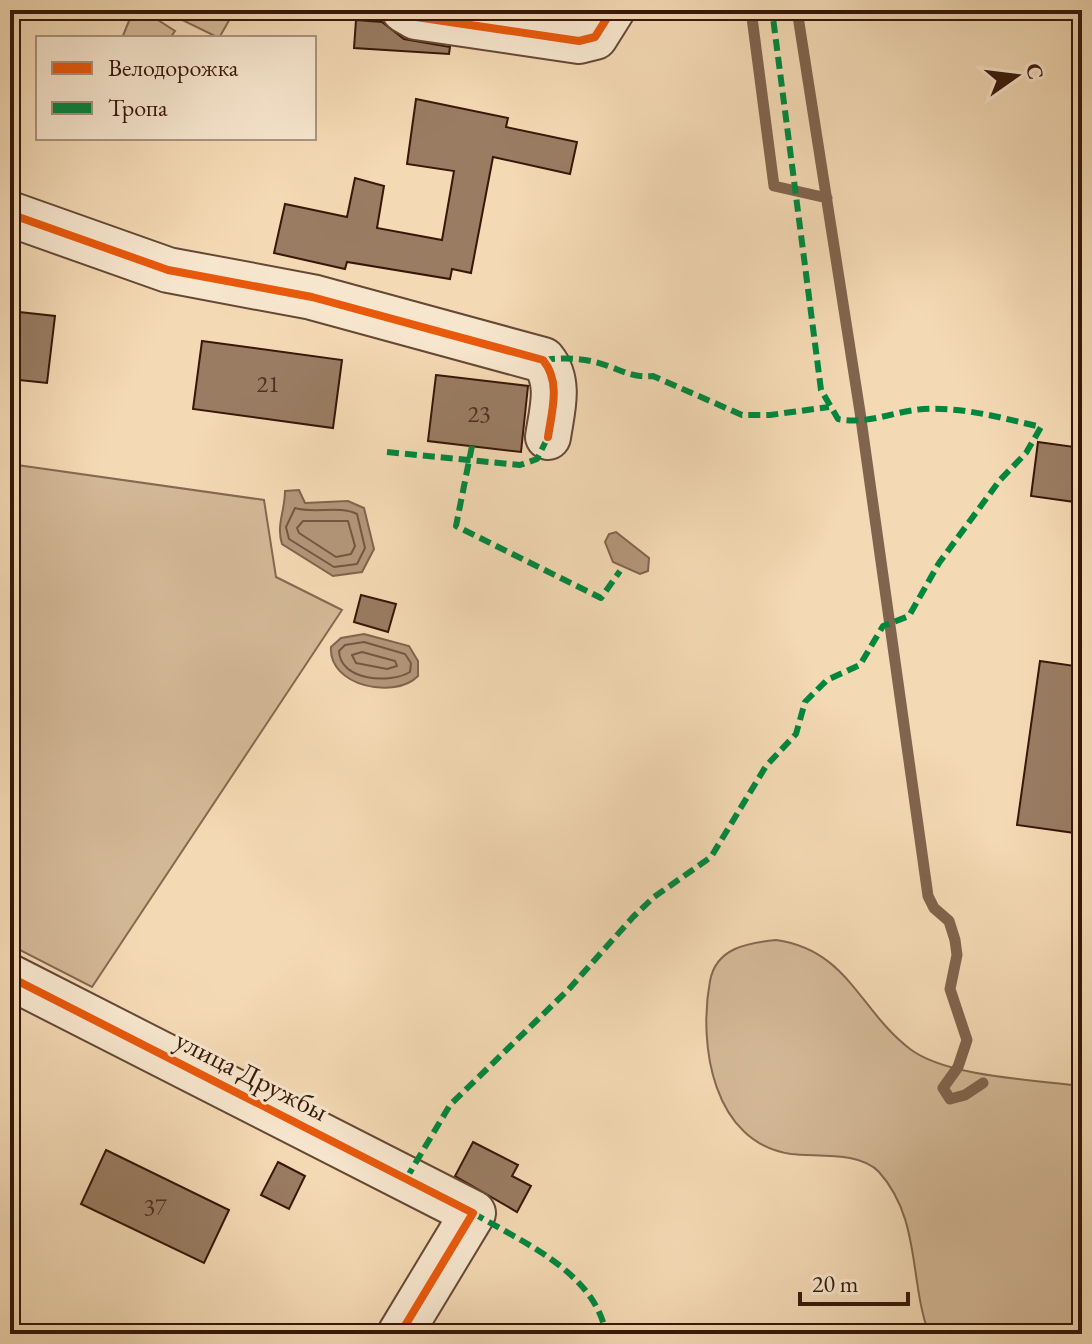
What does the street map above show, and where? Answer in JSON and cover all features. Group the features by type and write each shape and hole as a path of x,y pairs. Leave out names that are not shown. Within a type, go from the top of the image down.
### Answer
{"street":[{"path":"404,10 416,17 579,41 595,37 612,10"},
{"path":"10,214 168,270 312,297 543,360 551,370 555,387 548,437"},
{"name":"улица Дружбы","path":"10,977 473,1213 400,1334"}],"shaded area":[{"path":"122,10 235,10 220,36 164,11 158,20 175,31 171,36 123,36 129,21"},
{"path":"10,464 264,500 276,577 342,610 92,987 10,945"},
{"path":"776,940 800,946 837,969 893,1034 926,1058 946,1066 992,1076 1082,1086 1082,1334 929,1334 902,1210 879,1172 871,1165 850,1158 791,1154 765,1146 744,1131 728,1111 710,1061 707,1033 707,1006 713,970 734,949"}],"water":[{"path":"299,490 305,503 348,501 364,508 374,549 362,572 333,576 282,544 280,531 285,491"},
{"path":"616,532 649,558 648,571 640,574 613,562 605,542 609,534"},
{"path":"364,634 409,646 418,661 418,676 408,683 380,688 351,680 333,660 331,647 341,638"}],"building":[{"path":"356,20 382,22 404,39 450,47 449,54 354,48"},
{"path":"416,99 508,118 506,127 577,142 570,174 493,157 471,273 452,269 450,279 347,262 345,269 274,253 285,204 347,217 355,178 384,186 377,228 442,240 454,171 407,164"},
{"path":"10,311 55,316 47,383 10,379"},
{"path":"202,341 342,360 333,428 193,409"},
{"path":"436,375 528,386 521,452 428,441"},
{"path":"1038,442 1082,448 1082,503 1031,496"},
{"path":"361,595 396,604 388,632 354,622"},
{"path":"1040,661 1082,667 1082,834 1017,825"},
{"path":"473,1142 518,1165 512,1176 531,1186 517,1212 455,1176"},
{"path":"106,1150 229,1210 204,1263 81,1204"},
{"path":"278,1162 305,1176 289,1209 261,1195"}],"waterway":[{"path":"751,10 774,186 827,198"},
{"path":"797,10 860,412 928,896 934,908 949,921 955,940 957,955 950,989 967,1040 958,1067 943,1088 950,1099 965,1095 983,1083"}],"marked path":[{"path":"406,1179 450,1105 568,990 654,897 711,857 766,766 796,734 805,702 827,680 860,665 883,626 909,616 939,563 1000,480 1026,453 1041,427 983,414 939,409 913,410 871,419 838,419 821,390 772,10"},
{"path":"543,360 584,360 635,375 653,376 742,415 770,415 829,407"},
{"path":"387,452 520,465 537,459 548,437"},
{"path":"472,446 456,526 601,598 620,571"},
{"path":"473,1213 534,1248 572,1276 599,1312 606,1334"}],"cycle path":[{"path":"404,10 416,17 579,41 595,37 612,10"},
{"path":"10,214 168,270 312,297 543,360 554,387 548,437"},
{"path":"10,977 473,1213 400,1334"}]}
